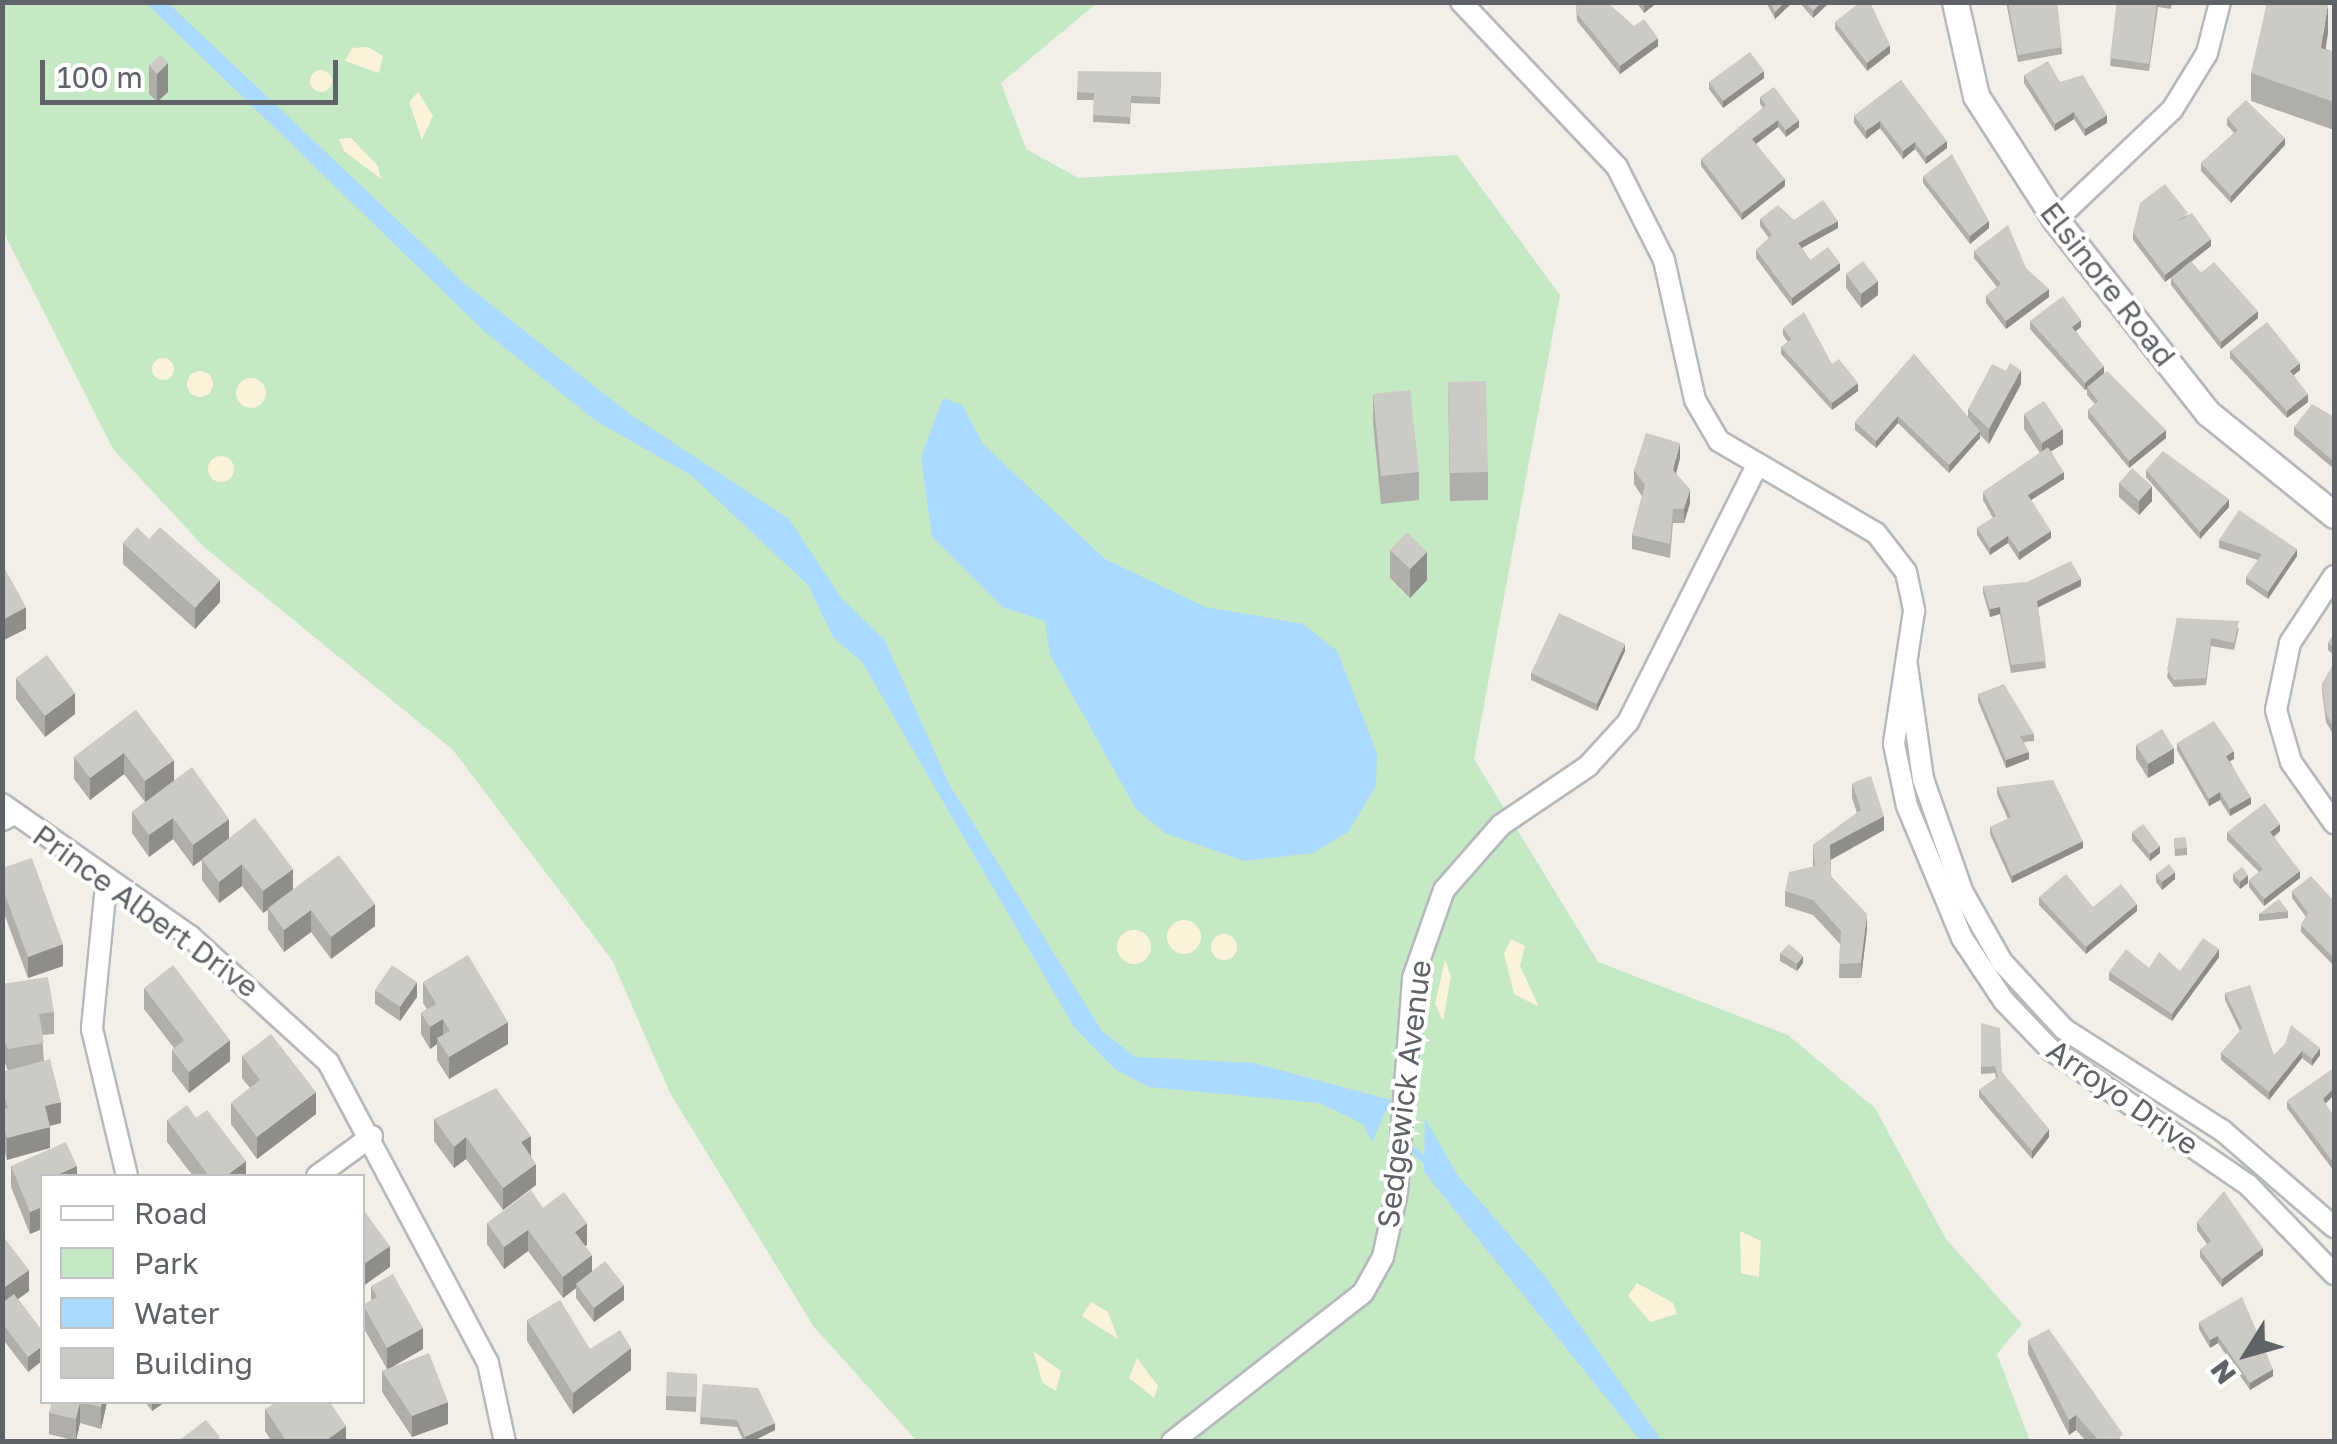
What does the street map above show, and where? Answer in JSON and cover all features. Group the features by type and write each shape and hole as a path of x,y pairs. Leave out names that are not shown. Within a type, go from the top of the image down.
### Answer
{"street":[{"name":"Arroyo Drive","path":"1461,2 1617,167 1680,306 1704,423 1758,465 1876,533 1896,556 1912,590 1907,666 1894,744 1906,806 1962,938 2004,1001 2051,1050 2248,1185 2334,1274"},
{"name":"Elsinore Road","path":"1955,2 1976,96 2056,220 2208,413 2334,515"},
{"path":"2056,220 2172,110 2206,53 2220,2"},
{"name":"Sedgewick Avenue","path":"1172,1442 1364,1293 1383,1256 1406,1128 1413,978 1444,890 1501,824 1588,766 1628,722 1758,465"},
{"path":"2334,576 2290,642 2276,710 2291,762 2334,823"},
{"name":"Arroyo Drive","path":"1907,666 1923,779 1963,893 2002,962 2064,1029 2223,1130 2334,1227"},
{"name":"Prince Albert Drive","path":"5,811 275,1004 328,1062 372,1136 488,1363 506,1442"},
{"path":"106,884 92,1029 127,1174"},
{"path":"320,1174 372,1136"}],"green space":[{"path":"3,3 1097,3 1001,83 1026,149 1078,178 1457,155 1560,295 1474,759 1598,962 1788,1035 1875,1108 1946,1239 2022,1324 1997,1354 2030,1441 917,1441 814,1327 670,1093 612,960 453,750 204,547 113,449 3,231"}],"sand":[{"path":"368,47 383,56 379,73 345,61 352,48"},
{"path":"317,70 325,70 332,81 325,92 317,92 310,85 310,77"},
{"path":"418,92 433,116 422,140 409,102"},
{"path":"351,138 378,166 381,179 344,151 339,139"},
{"path":"163,358 171,361 171,377 163,380 155,377 152,369 155,361"},
{"path":"200,371 209,375 213,384 209,393 200,397 191,393 187,384 191,375"},
{"path":"251,378 262,382 266,393 262,404 251,408 240,404 236,393 240,382"},
{"path":"221,456 230,460 234,469 230,478 221,482 212,478 208,469 212,460"},
{"path":"1184,920 1196,925 1201,937 1196,949 1184,954 1172,949 1167,937 1172,925"},
{"path":"1134,930 1146,935 1151,947 1146,959 1134,964 1122,959 1117,947 1122,935"},
{"path":"1224,934 1233,938 1237,947 1233,956 1224,960 1215,956 1211,947 1215,938"},
{"path":"1511,939 1525,946 1520,966 1539,1007 1514,994 1504,954"},
{"path":"1445,960 1451,976 1443,1021 1435,1004"},
{"path":"1740,1231 1761,1241 1759,1277 1741,1273"},
{"path":"1637,1283 1673,1303 1677,1314 1650,1322 1628,1296"},
{"path":"1091,1302 1108,1312 1118,1339 1082,1316"},
{"path":"1033,1351 1061,1371 1056,1391 1043,1383"},
{"path":"1137,1358 1158,1386 1154,1398 1129,1378"}],"water":[{"path":"146,3 168,3 465,284 631,415 789,519 842,599 884,639 949,784 1102,1031 1135,1057 1253,1063 1391,1100 1372,1142 1363,1124 1320,1103 1149,1087 1116,1070 1074,1027 862,662 833,637 808,585 691,475 596,421 484,331"},
{"path":"943,398 962,405 983,444 1105,559 1205,607 1303,624 1337,651 1377,753 1376,786 1348,832 1313,853 1244,861 1165,833 1136,809 1050,655 1045,621 1002,607 932,537 921,457"},
{"path":"1425,1118 1458,1176 1544,1275 1662,1441 1641,1441 1424,1172"}],"building":[{"path":"1576,2 1607,2 1634,26 1644,19 1658,38 1620,66 1577,14"},
{"path":"1770,2 1785,2 1775,12"},
{"path":"1805,2 1822,2 1813,11"},
{"path":"1860,2 1870,2 1890,45 1867,63 1835,22"},
{"path":"2008,2 2057,2 2062,47 2018,55"},
{"path":"2117,2 2157,2 2149,64 2110,58"},
{"path":"2267,2 2328,4 2321,48 2334,52 2334,102 2251,73"},
{"path":"1750,52 1764,71 1723,101 1709,82"},
{"path":"161,55 168,63 157,74 149,65"},
{"path":"2048,61 2060,82 2083,75 2107,115 2085,129 2074,112 2055,124 2024,75"},
{"path":"1078,71 1161,72 1160,97 1131,96 1130,117 1093,115 1094,93 1077,92"},
{"path":"1901,80 1947,141 1926,157 1915,142 1903,151 1880,121 1866,131 1854,116"},
{"path":"1774,87 1799,120 1786,130 1778,120 1752,139 1785,179 1742,213 1701,159 1766,105 1760,97"},
{"path":"2246,100 2285,138 2231,196 2201,163 2238,130 2227,118"},
{"path":"1952,154 1989,221 1970,236 1923,176"},
{"path":"2165,184 2188,213 2176,222 2192,213 2211,239 2165,275 2133,232 2140,203"},
{"path":"1823,200 1838,221 1798,243 1810,260 1828,247 1840,263 1792,298 1756,250 1772,235 1760,219 1778,205 1794,220"},
{"path":"2008,225 2026,268 2049,289 2006,321 1986,296 2001,284 1974,251"},
{"path":"1863,261 1878,281 1861,294 1846,274"},
{"path":"2191,261 2201,273 2214,262 2258,311 2221,342 2171,278"},
{"path":"2063,296 2081,320 2072,327 2104,366 2085,383 2030,321"},
{"path":"1804,312 1832,364 1839,359 1858,383 1832,403 1781,347 1791,339 1783,328"},
{"path":"2267,322 2300,363 2290,371 2308,394 2287,411 2230,351"},
{"path":"1914,354 1980,431 1949,465 1898,416 1876,441 1855,422"},
{"path":"2010,363 2021,370 1989,429 1968,409 1992,364 2006,371"},
{"path":"2107,371 2166,430 2129,461 2088,410 2098,401 2087,387"},
{"path":"1486,381 1488,472 1450,473 1448,382"},
{"path":"1410,390 1419,472 1381,476 1373,394"},
{"path":"2044,401 2063,429 2042,443 2024,414"},
{"path":"2312,404 2334,417 2334,462 2294,427"},
{"path":"1646,433 1680,443 1673,470 1690,489 1684,509 1673,509 1670,544 1632,535 1645,485 1634,470"},
{"path":"2048,447 2064,472 2028,495 2051,531 2019,552 2008,536 1990,548 1977,528 1996,516 1983,492"},
{"path":"2163,451 2229,499 2200,532 2146,470"},
{"path":"2132,468 2152,486 2139,501 2119,483"},
{"path":"2239,510 2297,549 2268,592 2246,577 2262,554 2219,540"},
{"path":"137,527 149,539 160,527 220,580 195,608 123,543"},
{"path":"1407,532 1427,552 1410,569 1390,550"},
{"path":"2071,561 2081,579 2037,601 2046,661 2011,665 2000,607 1990,609 1983,586 2027,582"},
{"path":"5,569 26,607 2,620 2,571"},
{"path":"1559,613 1625,644 1597,704 1531,673"},
{"path":"2177,618 2239,621 2234,643 2211,638 2206,678 2174,680 2167,670"},
{"path":"47,655 75,693 45,716 16,678"},
{"path":"2333,664 2334,729 2326,714 2322,684"},
{"path":"2004,684 2034,734 2020,736 2029,752 2006,760 1978,694"},
{"path":"136,710 174,760 145,781 124,753 90,778 74,757"},
{"path":"2214,721 2234,751 2226,756 2251,797 2230,809 2220,792 2209,799 2177,743"},
{"path":"2162,729 2174,748 2148,764 2136,745"},
{"path":"192,767 229,819 193,845 173,818 149,835 132,812"},
{"path":"1871,776 1884,816 1830,845 1831,876 1867,914 1861,963 1839,964 1841,931 1813,900 1785,891 1789,872 1815,866 1813,845 1861,810 1852,783"},
{"path":"2053,780 2083,841 2012,876 1990,827 2011,817 1997,787"},
{"path":"2265,803 2280,824 2270,832 2300,871 2264,899 2249,880 2263,869 2227,832"},
{"path":"255,818 293,869 263,891 242,864 219,882 202,859"},
{"path":"2143,824 2160,846 2150,854 2132,832"},
{"path":"2186,837 2187,848 2175,849 2174,838"},
{"path":"339,855 375,904 331,937 311,910 284,930 268,908"},
{"path":"32,858 63,944 28,957 2,887 2,868"},
{"path":"2169,864 2175,872 2162,882 2156,874"},
{"path":"2242,867 2248,875 2240,882 2233,874"},
{"path":"2066,874 2093,907 2121,884 2137,904 2086,947 2039,897"},
{"path":"2311,876 2334,901 2334,958 2301,925 2308,913 2292,891"},
{"path":"2279,899 2288,911 2259,914"},
{"path":"2203,938 2219,949 2172,1014 2109,972 2126,949 2149,968 2159,952 2180,971"},
{"path":"1789,944 1803,956 1797,964 1780,953"},
{"path":"468,955 508,1022 449,1057 437,1038 450,1031 443,1019 430,1027 421,1013 436,1004 423,982"},
{"path":"173,965 230,1040 189,1072 172,1050 184,1040 144,988"},
{"path":"392,965 417,982 400,1007 375,990"},
{"path":"48,977 54,1012 39,1014 44,1043 8,1049 2,1034 2,984"},
{"path":"2250,985 2274,1055 2285,1044 2291,1025 2320,1048 2312,1059 2302,1051 2269,1092 2221,1053 2242,1028 2225,993"},
{"path":"1981,1023 2000,1028 2002,1072 2049,1129 2032,1151 1979,1090 1998,1077 1995,1066 1981,1067"},
{"path":"271,1034 316,1092 257,1137 231,1103 260,1080 242,1056"},
{"path":"50,1059 61,1102 45,1106 50,1127 7,1138 2,1121 2,1109 8,1108 2,1072"},
{"path":"2334,1068 2334,1088 2323,1099 2334,1117 2333,1162 2287,1101"},
{"path":"496,1088 531,1136 521,1142 536,1164 503,1188 466,1137 454,1147 434,1119"},
{"path":"187,1105 196,1118 207,1110 246,1161 229,1174 208,1174 167,1120"},
{"path":"66,1142 77,1166 59,1174 40,1174 40,1208 30,1212 11,1166"},
{"path":"531,1190 543,1208 564,1192 587,1223 575,1232 592,1255 563,1277 528,1230 504,1247 487,1223"},
{"path":"2224,1191 2263,1248 2222,1279 2200,1250 2211,1241 2197,1222"},
{"path":"365,1212 390,1246 365,1263"},
{"path":"2,1235 29,1270 2,1289"},
{"path":"605,1261 624,1285 594,1308 576,1284"},
{"path":"393,1274 423,1328 387,1348 365,1309 365,1304 377,1297 371,1286"},
{"path":"14,1294 40,1328 40,1348 28,1357 2,1323 2,1303"},
{"path":"2242,1297 2273,1369 2250,1383 2218,1336 2210,1340 2199,1322"},
{"path":"560,1300 590,1349 620,1330 631,1348 573,1393 527,1320"},
{"path":"2049,1329 2123,1434 2115,1442 2100,1442 2076,1415 2069,1420 2028,1340"},
{"path":"429,1353 448,1402 412,1416 382,1371"},
{"path":"667,1372 697,1374 696,1397 666,1396"},
{"path":"703,1384 758,1388 775,1423 745,1437 737,1420 700,1417"},
{"path":"51,1404 80,1404 76,1419 49,1413"},
{"path":"274,1404 331,1404 346,1426 324,1442 287,1442 265,1409"},
{"path":"206,1420 220,1437 215,1442 182,1442 181,1439"}],"waterway":[{"path":"1405,1142 1429,1164"}]}
